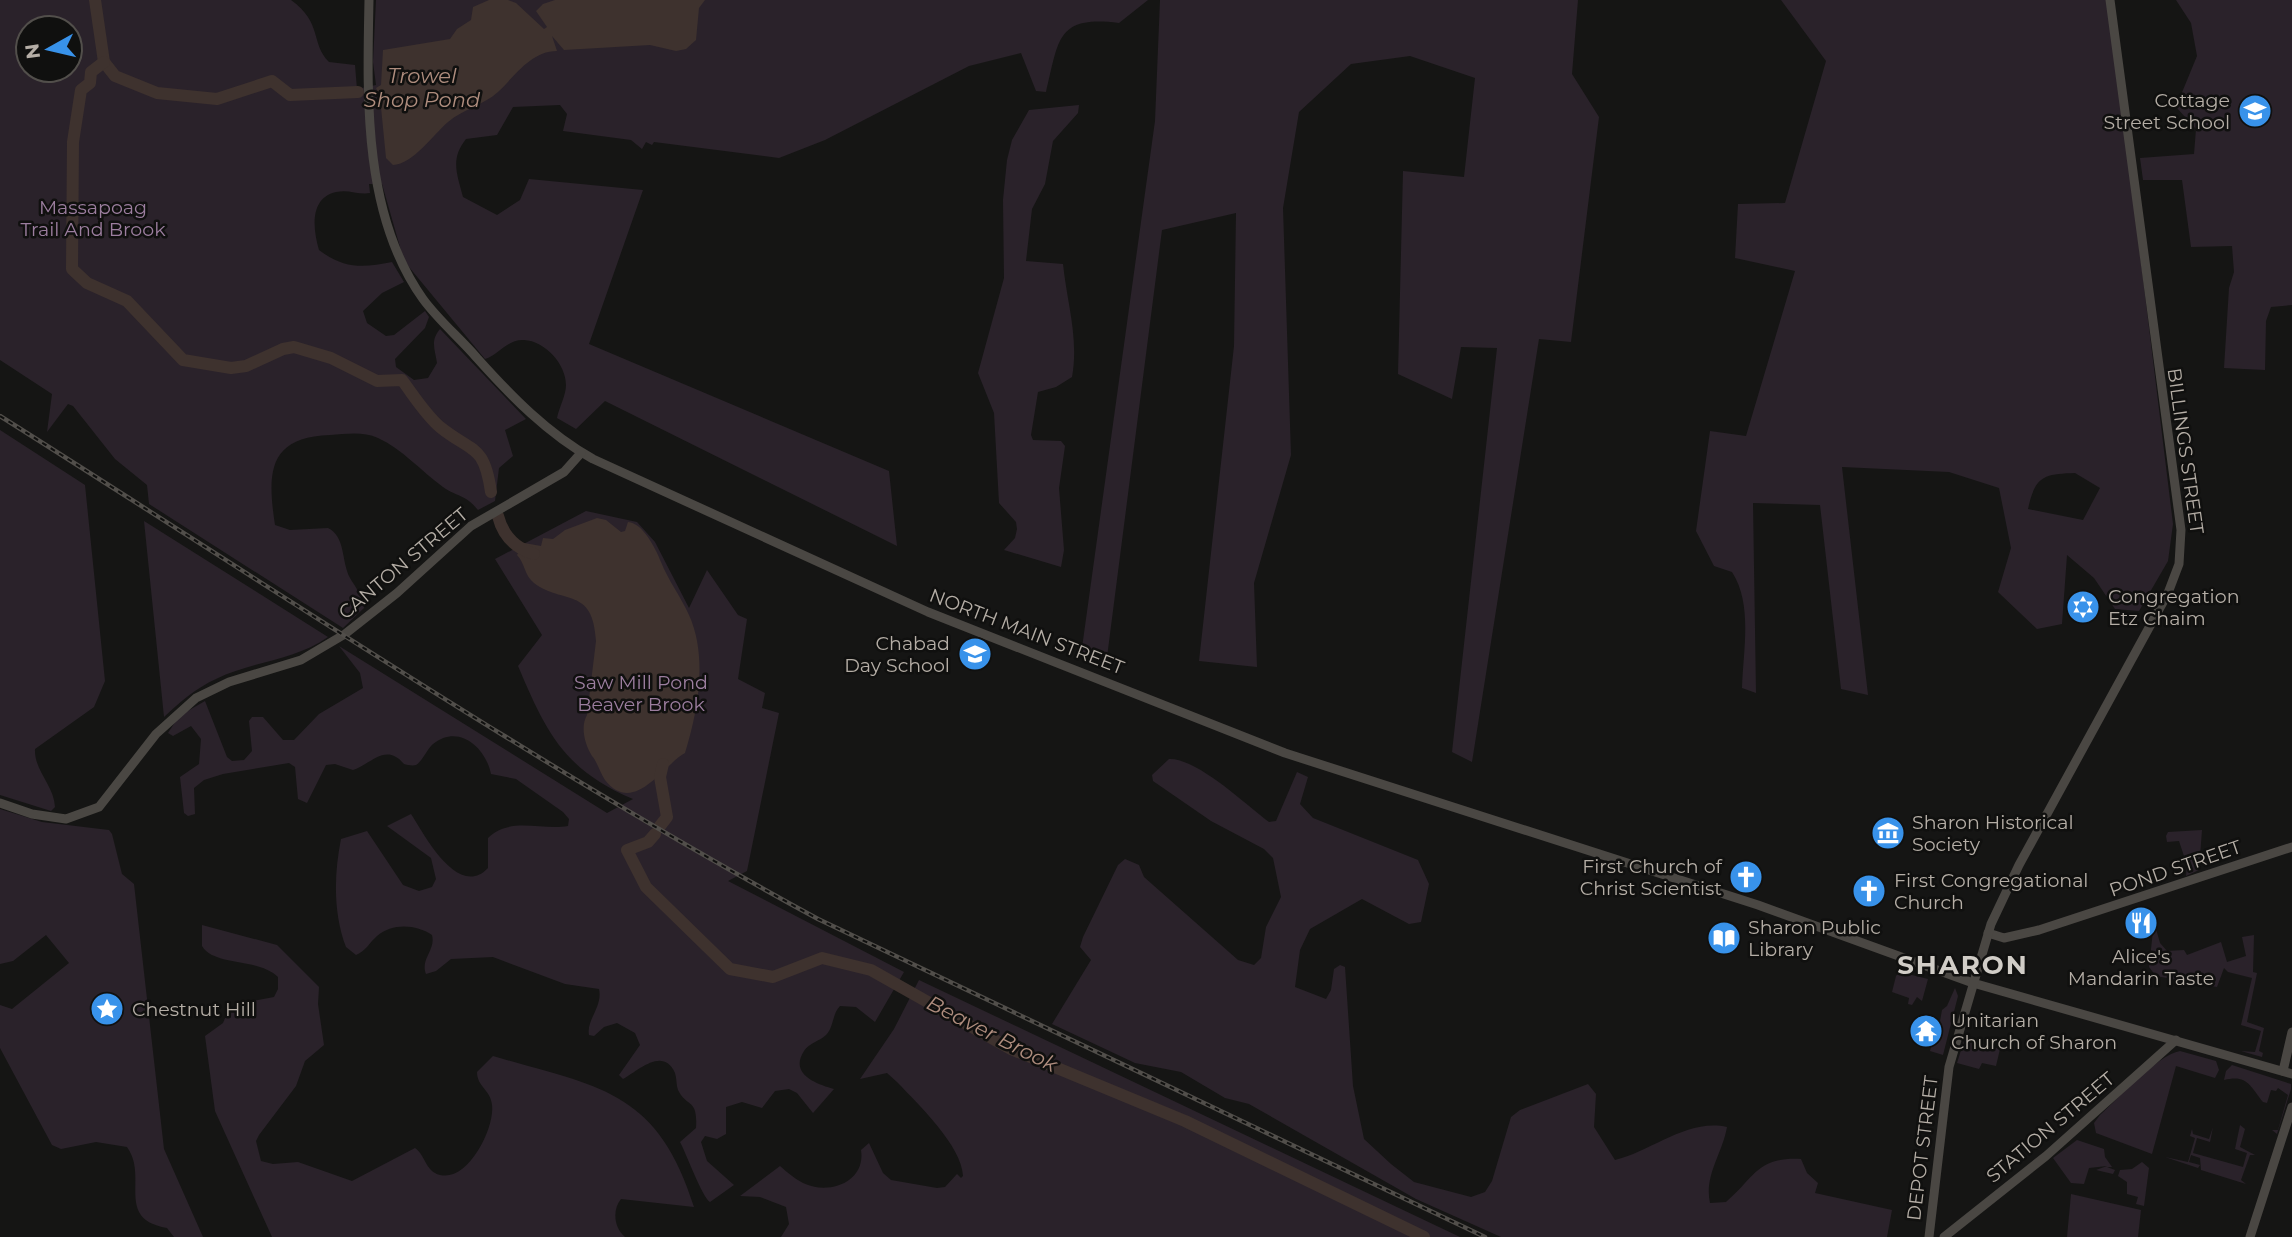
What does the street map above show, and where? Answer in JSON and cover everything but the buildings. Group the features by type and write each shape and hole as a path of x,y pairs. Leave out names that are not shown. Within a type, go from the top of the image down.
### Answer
{"main road":[{"name":"NORTH MAIN STREET","path":"369,0 370,124 375,166 389,230 401,261 424,300 499,382 549,430 581,453 909,604 1068,664 1243,738 1386,787 1778,911 1973,983 2287,1072"},
{"name":"BILLINGS STREET","path":"1988,933 1999,907 2168,593 2181,557 2181,530 2110,0"},
{"name":"CANTON STREET","path":"0,803 33,814 66,818 99,807 156,734 196,698 229,682 301,660 345,634 397,593 471,526 564,472 581,453"},
{"name":"POND STREET","path":"1988,933 2004,938 2039,930 2292,847"},
{"name":"DEPOT STREET","path":"1929,1237 1949,1067 1988,933"},
{"path":"2287,1072 2292,1032"},
{"name":"STATION STREET","path":"1944,1237 2046,1156 2176,1040"},
{"path":"2250,1237 2292,1107"}],"green space":[{"name":"Massapoag Trail And Brook","path":"0,0 291,0 308,17 323,55 329,62 355,65 357,89 376,85 373,62 376,0 1148,0 1119,23 1083,23 1064,35 1058,45 1046,92 1036,91 1021,53 969,66 825,140 779,158 654,142 652,145 646,142 642,149 631,140 563,131 567,114 560,105 513,107 497,135 466,139 461,146 456,167 463,197 497,215 520,200 529,179 643,190 589,344 889,471 897,546 605,401 576,429 557,418 566,385 562,369 553,355 532,341 518,340 485,359 404,261 382,184 369,184 370,193 340,191 327,195 321,201 315,216 319,250 345,264 372,265 392,262 404,282 382,293 363,311 367,323 386,336 394,335 425,311 429,317 425,328 395,359 396,367 414,380 428,378 437,363 434,341 440,329 526,419 505,430 513,456 499,468 495,501 478,510 465,498 443,487 395,448 366,434 310,437 283,451 276,461 273,474 275,525 290,530 328,528 338,537 347,571 364,608 343,628 149,504 147,485 115,459 73,406 68,404 47,432 52,394 0,360"},
{"path":"1160,0 1578,0 1572,74 1599,117 1571,342 1539,339 1472,762 1452,752 1497,348 1461,347 1452,399 1398,374 1403,171 1464,177 1475,78 1410,56 1351,64 1299,112 1283,208 1291,455 1254,583 1257,667 1199,661 1234,346 1236,213 1162,230 1106,665 1081,655 1155,121"},
{"path":"1781,0 2109,0 2173,524 2168,561 2139,611 2115,609 2094,578 2067,555 2062,624 2037,629 1998,592 2011,548 1999,488 1949,472 1842,467 1868,695 1841,689 1820,505 1753,503 1756,693 1742,688 1745,628 1743,598 1732,572 1714,566 1696,531 1710,431 1746,436 1795,271 1735,258 1738,204 1785,203 1826,61","holes":["2075,473 2100,488 2083,520 2028,509 2038,483 2048,476"]},
{"name":"Cottage Street School","path":"2176,0 2292,0 2292,305 2271,307 2266,321 2265,370 2224,368 2229,288 2234,272 2232,246 2191,247 2182,180 2143,180 2140,158 2194,154 2196,129 2176,107 2197,56 2191,23"},
{"path":"1079,105 1078,113 1053,141 1045,184 1032,209 1026,261 1063,264 1073,334 1072,377 1056,387 1038,392 1031,435 1033,440 1061,441 1065,446 1059,488 1064,550 1061,567 1004,550 1015,538 1016,522 999,503 994,413 978,373 1004,278 1003,200 1012,140 1029,110"},
{"path":"0,430 85,485 105,681 94,707 35,749 38,764 54,799 55,807 51,811 0,795"},
{"name":"Saw Mill Pond Beaver Brook","path":"586,511 637,522 655,542 689,608 707,570 738,615 747,619 738,679 765,693 762,708 779,713 747,871 728,881 904,972 875,1022 856,1007 840,1006 826,1035 804,1051 800,1059 802,1072 813,1081 834,1089 813,1113 797,1093 789,1089 775,1091 762,1108 742,1102 726,1107 726,1134 717,1139 705,1136 701,1142 707,1161 734,1185 710,1202 680,1142 696,1128 696,1118 694,1108 678,1090 675,1073 670,1065 664,1061 650,1063 623,1079 619,1075 640,1045 635,1033 617,1023 604,1027 594,1036 589,1035 590,1024 599,1002 599,989 565,984 493,957 451,959 436,971 426,974 425,964 432,945 432,935 412,927 397,927 383,932 356,955 346,947 339,921 336,893 341,839 367,831 403,885 419,891 432,887 436,879 431,858 387,826 411,814 443,861 465,876 477,876 488,868 488,838 497,831 516,826 568,826 569,819 563,812 516,779 491,774 483,755 470,741 452,736 433,744 416,765 404,764 391,755 385,755 353,770 335,764 326,765 307,803 298,799 295,767 289,763 223,774 204,780 194,788 195,814 188,816 184,813 180,777 199,764 201,739 191,726 173,736 168,733 179,716 205,701 227,757 232,761 244,760 252,751 249,721 252,717 263,717 283,740 294,740 319,714 363,688 360,673 339,646 607,813 633,799 609,788 574,762 548,729 518,666 542,635 495,559"},
{"path":"144,521 328,637 301,651 216,679 188,696 164,717"},
{"path":"1169,759 1193,766 1207,774 1269,822 1276,821 1297,772 1308,777 1300,804 1313,818 1418,860 1429,884 1421,922 1409,924 1362,899 1310,929 1300,950 1295,987 1326,999 1331,990 1334,969 1340,965 1345,967 1353,1086 1364,1139 1414,1182 1471,1197 1485,1192 1492,1181 1511,1117 1520,1110 1588,1084 1596,1094 1594,1127 1615,1160 1684,1131 1713,1125 1727,1127 1711,1174 1710,1203 1726,1202 1751,1176 1766,1165 1786,1159 1801,1159 1807,1173 1818,1183 1815,1193 1892,1210 1887,1237 1501,1237 1416,1199 1249,1104 1225,1098 1181,1072 1135,1063 1052,1024 1091,960 1080,947 1083,937 1118,865 1125,859 1139,865 1144,877 1238,960 1254,965 1261,958 1266,927 1281,897 1273,858 1264,849 1211,821 1153,781 1152,775"},
{"path":"0,809 42,822 109,830 112,834 122,874 134,884 164,1149 203,1237 174,1237 167,1228 151,1223 141,1216 135,1195 133,1159 127,1147 96,1142 61,1149 52,1145 0,1048 0,1005 12,1009 69,963 46,935 13,961 0,964"},
{"path":"2202,830 2199,870 2186,876 2187,865 2179,841 2167,842 2166,836 2168,832"},
{"path":"2154,922 2160,943 2167,951 2184,950 2187,955 2221,942 2227,962 2246,956 2242,937 2254,935 2253,972 2257,973 2247,1022 2264,1028 2259,1051 2263,1053 2262,1057 2241,1051 2255,1052 2261,1031 2241,1025 2252,978 2228,972 2224,968 2217,987 2156,976 2149,967"},
{"path":"202,925 277,945 319,987 318,1004 324,1045 305,1061 296,1086 259,1135 256,1141 261,1161 273,1164 298,1162 352,1181 415,1148 431,1170 440,1175 450,1175 470,1162 489,1127 492,1115 491,1100 479,1081 477,1072 493,1056 593,1086 619,1099 642,1116 662,1138 679,1168 694,1207 621,1199 616,1208 616,1219 618,1229 625,1237 272,1237 215,1111 205,1036 223,1023 229,1009 247,1002 274,997 278,989 278,977 259,967 208,953 202,946"},
{"path":"1900,972 1928,979 1922,1001 1917,997 1912,1005 1908,1004 1909,998 1892,992 1896,976"},
{"path":"919,980 1460,1237 781,1237 789,1224 786,1207 760,1197 740,1196 780,1166 813,1187 835,1186 844,1183 858,1170 861,1150 869,1143 883,1173 891,1180 937,1188 945,1187 957,1174 961,1178 963,1176 961,1164 947,1139 897,1082 887,1073 860,1079 894,1029"},
{"path":"1955,988 1958,996 1943,1055 1930,1051 1934,1037 1937,1038 1942,1010 1947,1006"},
{"path":"1966,1034 1965,1040 2000,1049 1996,1066 1982,1063 1979,1069 1957,1063"},
{"path":"2180,1051 2216,1061 2219,1070 2215,1078 2176,1066 2152,1154 2096,1133 2094,1123 2100,1115 2160,1060"},
{"path":"2232,1065 2291,1084 2291,1089 2277,1134 2272,1130 2278,1130 2288,1095 2278,1088 2276,1091 2271,1090 2267,1103 2263,1102 2243,1080 2224,1080 2226,1071"},
{"path":"2240,1125 2245,1129 2240,1147 2255,1155 2250,1155 2241,1180 2246,1184 2201,1170 2200,1158 2191,1155 2189,1162 2200,1165 2198,1168 2165,1157 2188,1162 2195,1138 2190,1136 2192,1129 2193,1134 2209,1139 2213,1127 2210,1142 2197,1138 2193,1153 2243,1167 2247,1153 2235,1149"},
{"path":"2077,1140 2104,1149 2105,1157 2112,1167 2107,1167 2115,1170 2113,1174 2096,1170 2107,1166 2089,1168 2084,1184 2071,1183 2053,1158"},
{"path":"2142,1162 2149,1168 2144,1206 2136,1204 2138,1197 2127,1194 2127,1182 2118,1176 2120,1170 2132,1169"},
{"path":"2071,1194 2141,1210 2138,1237 2067,1237"}],"water":[{"name":"Trowel Shop Pond","path":"489,0 516,3 544,29 547,27 536,11 543,4 555,0 705,0 699,8 696,40 686,49 676,51 650,45 564,50 552,36 557,51 539,55 531,60 498,92 454,118 408,160 393,165 386,158 380,97 376,88 381,85 383,50 450,39 457,29 471,20 473,7"},
{"path":"597,518 606,520 621,532 625,531 628,522 634,523 648,538 689,615 695,631 700,666 694,720 685,753 638,791 627,793 616,790 605,780 585,741 584,725 596,641 589,612 583,604 545,590 534,583 517,555 524,543 541,546 543,538 553,539 565,530"}],"waterway":[{"path":"95,0 104,62 115,76 157,93 217,99 272,81 290,95 358,92"},
{"name":"Beaver Brook","path":"104,62 91,72 90,83 81,90 73,142 72,269 87,283 127,301 183,360 231,368 246,366 283,349 294,347 331,358 377,381 402,380 440,427 480,457 485,465 491,492"},
{"name":"Beaver Brook","path":"498,516 503,530 511,540 534,554"},
{"name":"Beaver Brook","path":"660,826 667,817 660,777 663,764"},
{"name":"Beaver Brook","path":"655,834 648,842 627,850 646,887 730,969 773,977 822,958 871,970 1011,1049 1185,1121 1424,1237"}],"railway":[{"path":"0,416 507,738 818,919 1485,1237"}],"place":[{"name":"Cottage Street School","path":"2255,111"},
{"name":"Congregation Etz Chaim","path":"2083,607"},
{"name":"Chabad Day School","path":"975,654"},
{"name":"Sharon Historical Society","path":"1888,833"},
{"name":"First Church of Christ Scientist","path":"1746,877"},
{"name":"First Congregational Church","path":"1869,891"},
{"name":"Alice's Mandarin Taste","path":"2141,923"},
{"name":"Sharon Public Library","path":"1724,938"},
{"name":"Chestnut Hill","path":"107,1009"},
{"name":"Unitarian Church of Sharon","path":"1926,1031"}],"district":[{"name":"SHARON","path":"1963,965"}]}
